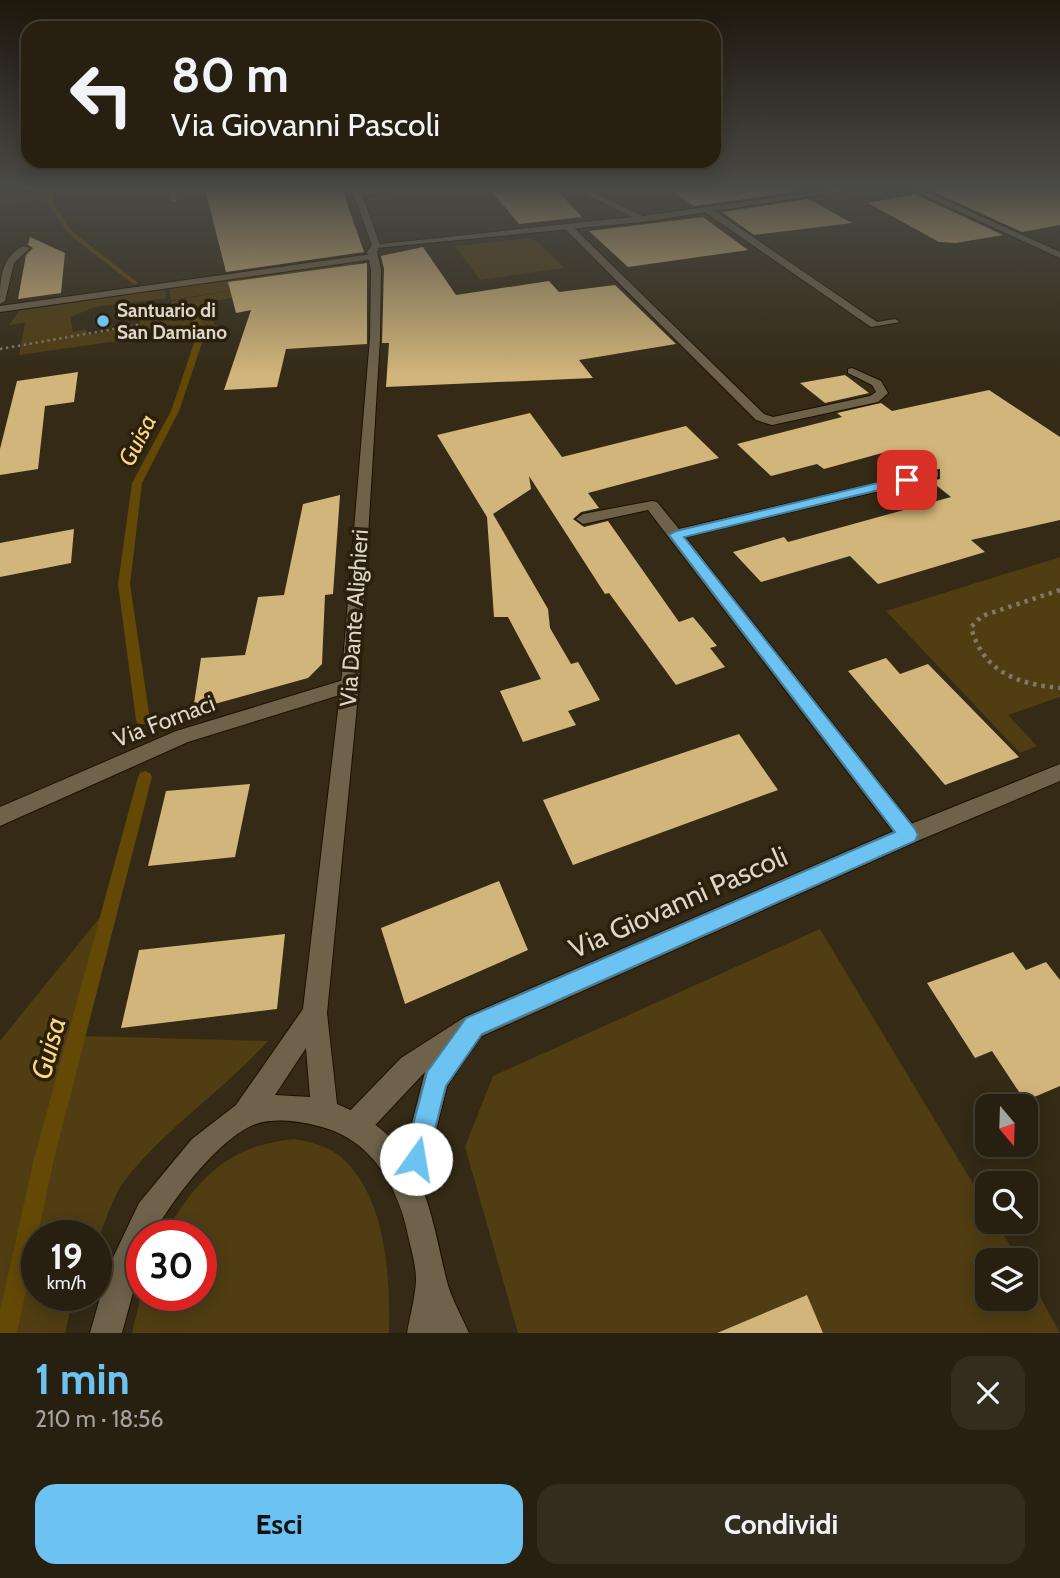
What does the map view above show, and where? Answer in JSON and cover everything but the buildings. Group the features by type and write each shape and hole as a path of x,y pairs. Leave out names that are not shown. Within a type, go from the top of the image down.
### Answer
{"street":[{"path":"0,301 9,261 19,251"},
{"path":"0,309 373,251"},
{"name":"Via Dante Alighieri","path":"325,1112 314,1013 350,685 375,338 374,251"},
{"path":"592,251 760,417 772,421 874,399 882,393 877,383 852,371"},
{"path":"768,251 875,325 895,322"},
{"path":"676,535 933,474"},
{"path":"583,519 652,505 908,835"},
{"name":"Via Fornaci","path":"0,817 183,736 350,685"},
{"name":"Via Giovanni Pascoli","path":"355,1126 410,1067 474,1026 908,835 1060,772"},
{"name":"Via Dante Alighieri","path":"246,1114 314,1013"},
{"path":"410,1185 435,1080 474,1026"},
{"path":"106,1333 113,1295 142,1225 197,1151 246,1114 272,1108 325,1112 355,1126 383,1146 410,1185 424,1234 431,1279 453,1333"},
{"path":"422,1333 431,1279"}],"path":[{"path":"0,349 138,325 134,312"},
{"path":"1060,590 982,616 971,627 974,646 988,664 1013,680 1036,687 1060,688"}],"shaded area":[{"path":"459,251 547,251 565,268 480,280"},
{"path":"359,262 364,274 204,303 216,327 19,355 25,323 9,325 19,311 165,289 166,298 95,307 70,317 73,332 86,329 88,335 140,325 138,318 173,311 171,301 251,287 171,300 169,288"},
{"path":"1060,557 1060,697 1008,715 1037,746 1020,753 886,611"},
{"path":"109,906 83,1036 268,1041 141,1161 120,1187 105,1220 21,1220 21,1311 70,1311 65,1333 0,1333 0,1041"},
{"path":"820,929 975,1187 975,1234 1003,1234 1012,1248 975,1248 975,1311 1038,1311 1038,1293 1060,1333 823,1333 807,1295 716,1333 518,1333 465,1147 493,1076"},
{"path":"295,1139 324,1147 340,1156 356,1173 368,1193 382,1238 388,1287 389,1333 132,1333 137,1311 217,1311 217,1220 173,1220 189,1197 216,1168 232,1157 271,1143"}],"waterway":[{"name":"Guisa","path":"94,251 135,283"},
{"name":"Guisa","path":"143,720 124,584 137,483 175,411 202,331 190,311"},
{"name":"Guisa","path":"6,1333 44,1159 145,777"}],"place":[{"name":"Santuario di San Damiano","path":"103,321"}],"route":[{"path":"416,1159 435,1080 474,1026 908,835 676,535 907,480"}]}
